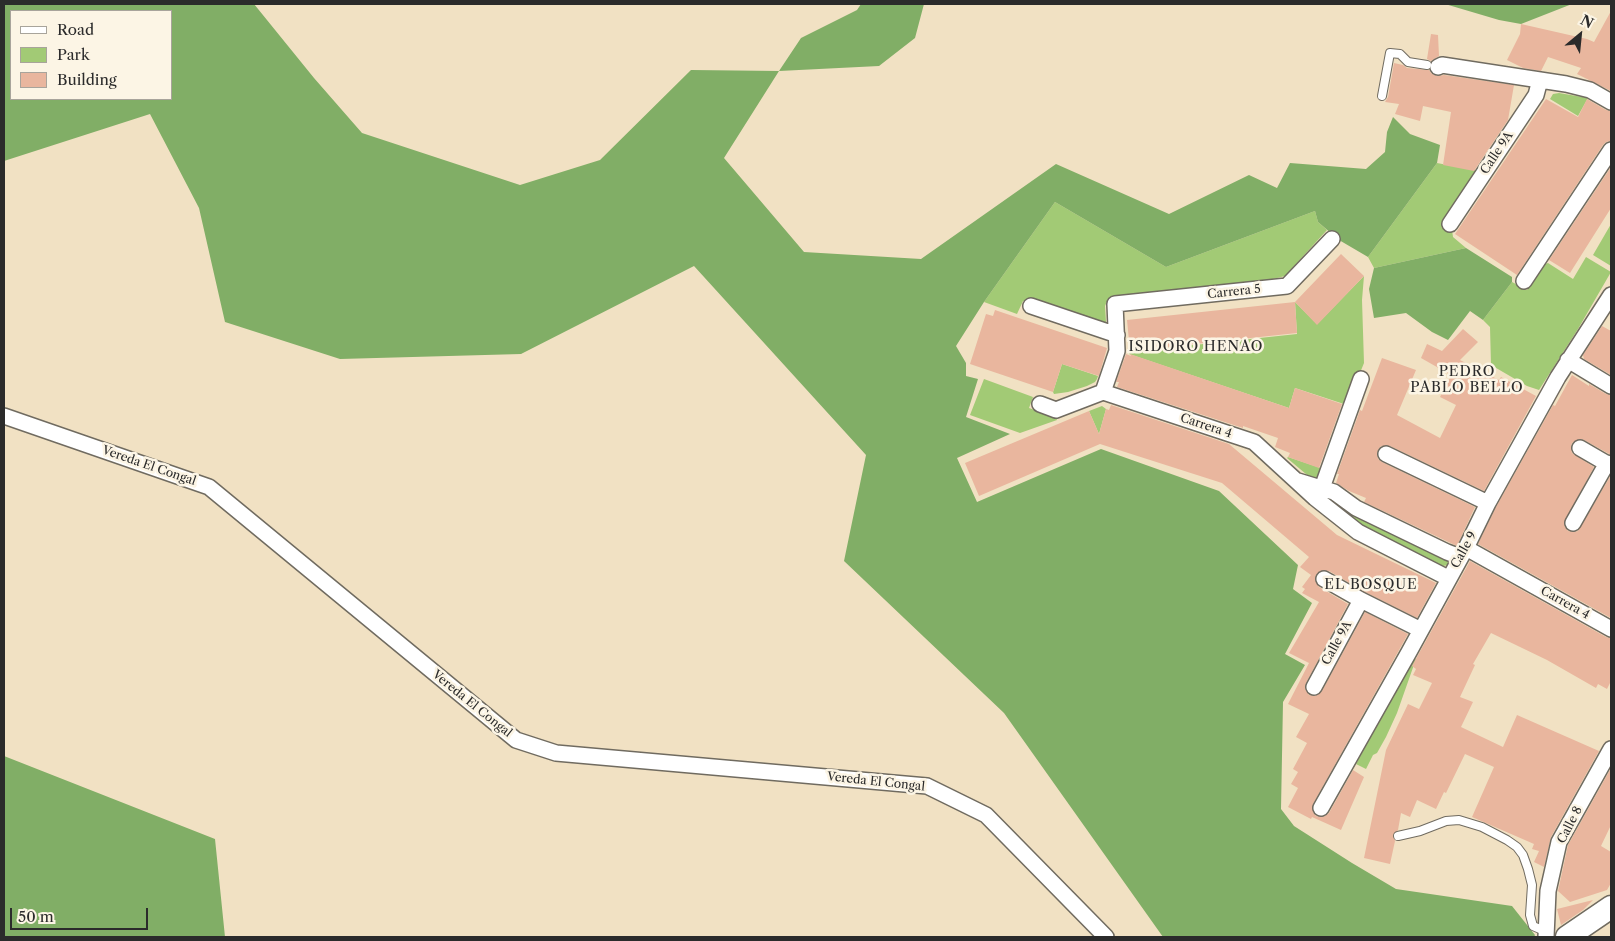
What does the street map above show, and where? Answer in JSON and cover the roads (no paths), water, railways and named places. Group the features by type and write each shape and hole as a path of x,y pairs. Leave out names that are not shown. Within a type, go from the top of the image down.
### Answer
{"main road":[{"path":"1553,936 1611,907"}],"street":[{"path":"1432,66 1442,65 1566,84 1590,90 1611,102"},
{"name":"Calle 9A","path":"1450,224 1536,95 1540,80"},
{"path":"1524,281 1611,150"},
{"name":"Carrera 5","path":"1117,335 1115,304 1286,286 1332,239"},
{"name":"Calle 9","path":"1321,808 1568,360 1611,295"},
{"path":"1031,306 1117,335 1117,351 1103,392 1056,410 1040,404"},
{"path":"1568,360 1611,386"},
{"path":"1322,488 1361,380"},
{"name":"Carrera 4","path":"1103,392 1254,442 1315,498 1358,532 1448,578"},
{"name":"Vereda El Congal","path":"4,416 209,487 516,740 556,753 928,786 986,815 1106,937"},
{"path":"1573,523 1609,465 1580,448"},
{"path":"1386,454 1488,503"},
{"name":"Carrera 4","path":"1297,481 1334,492 1356,508 1463,553 1611,629"},
{"path":"1324,579 1420,630"},
{"name":"Calle 9A","path":"1314,687 1361,600"},
{"name":"Calle 8","path":"1553,936 1548,891 1559,842 1611,749"}],"lane":[{"path":"1382,96 1390,53 1400,54 1408,62 1432,66"},
{"path":"1398,836 1420,831 1446,821 1459,820 1482,827 1507,840 1517,847 1523,855 1528,869 1532,884 1530,915 1532,926 1553,936"}],"district":[{"name":"ISIDORO HENAO","path":"1196,347"},
{"name":"PEDRO PABLO BELLO","path":"1467,380"},
{"name":"EL BOSQUE","path":"1371,585"}]}
